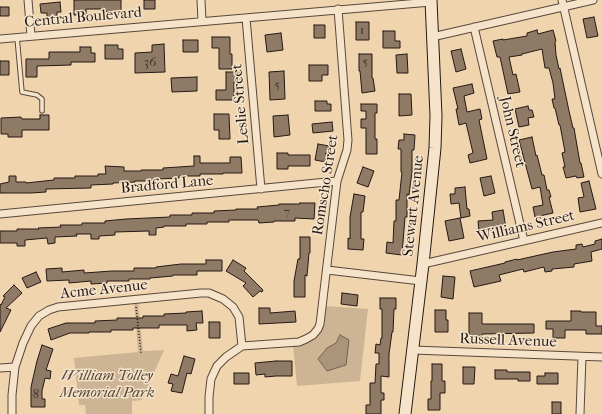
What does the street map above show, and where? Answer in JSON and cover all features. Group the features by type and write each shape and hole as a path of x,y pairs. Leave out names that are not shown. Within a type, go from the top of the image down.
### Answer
{"main road":[{"name":"Stewart Avenue","path":"405,414 436,148 431,1"}],"street":[{"path":"28,0 31,36"},
{"path":"201,0 202,21"},
{"path":"432,37 474,28 563,3 593,0"},
{"name":"Central Boulevard","path":"0,39 431,1"},
{"path":"563,3 602,174"},
{"name":"Romscho Street","path":"242,346 298,342 306,340 313,335 320,324 337,181 347,150 348,140 338,10"},
{"name":"Leslie Street","path":"246,18 261,189"},
{"name":"John Street","path":"474,28 524,242"},
{"name":"Bradford Lane","path":"0,214 337,181"},
{"name":"Williams Street","path":"423,264 602,223"},
{"path":"327,270 421,281"},
{"name":"Acme Avenue","path":"12,414 12,395 15,367 23,343 31,326 39,316 58,307 186,294 209,294 223,299 232,307 239,317 242,346"},
{"path":"209,414 211,380 217,366 226,357 242,346"},
{"name":"Russell Avenue","path":"413,350 602,357"},
{"path":"580,414 582,357"},
{"path":"0,368 15,367"}],"lane":[{"path":"17,37 22,92 37,95 42,99 42,111"}],"path":[{"path":"136,306 141,353"}],"green space":[{"name":"William Tolley Memorial Park","path":"134,301 138,301 143,351 164,350 142,400 132,401 132,414 86,414 85,405 79,405 74,358 138,352"},
{"path":"325,306 368,309 360,381 297,386 293,345 306,343 319,333"}],"shaded area":[{"path":"340,335 349,340 346,365 327,371 318,359 327,348 336,343"}],"building":[{"path":"74,0 121,0 121,12 101,12 101,9 86,9 86,15 74,15"},
{"path":"144,0 155,0 155,9 144,9"},
{"path":"60,2 61,12 57,12 57,18 47,19 47,13 41,13 40,4"},
{"path":"0,7 9,7 9,16 0,16"},
{"path":"594,17 598,36 587,38 583,19"},
{"path":"356,22 369,22 369,40 356,40"},
{"path":"314,25 325,25 325,38 314,38"},
{"path":"537,30 538,34 553,30 556,41 556,55 574,128 584,177 577,178 576,176 566,178 563,167 565,167 562,153 565,152 560,125 552,99 555,99 553,83 549,68 545,68 542,49 509,57 513,75 516,74 520,92 508,94 500,57 497,57 493,41 527,36 527,33"},
{"path":"383,31 395,31 395,41 400,41 400,48 383,48"},
{"path":"281,33 283,50 267,52 265,35"},
{"path":"212,37 230,37 232,69 219,69 219,48 212,48"},
{"path":"183,40 198,40 198,52 183,52"},
{"path":"164,44 165,72 135,73 135,53 152,52 152,45"},
{"path":"105,45 118,45 118,49 123,49 123,59 105,59"},
{"path":"80,47 91,47 91,53 95,53 95,62 71,62 71,65 37,66 37,77 26,77 26,59 49,59 49,52 80,52"},
{"path":"461,49 466,69 456,72 451,51"},
{"path":"359,54 372,54 372,78 375,91 362,93 359,71"},
{"path":"407,54 408,73 397,73 396,55"},
{"path":"0,61 9,61 9,75 0,75"},
{"path":"309,65 328,65 328,75 322,75 322,81 309,81"},
{"path":"284,71 285,99 270,100 269,72"},
{"path":"226,72 241,72 241,82 234,82 234,100 216,100 216,90 226,90"},
{"path":"197,77 197,91 172,92 171,78"},
{"path":"472,84 474,93 464,96 467,112 480,109 482,119 479,120 487,159 470,163 468,155 473,153 466,123 459,125 456,109 458,109 453,88"},
{"path":"399,94 411,94 412,115 399,116"},
{"path":"315,101 327,101 327,104 331,104 331,111 315,111"},
{"path":"361,104 377,104 377,113 375,113 375,139 377,139 377,154 366,154 366,128 361,128 361,119 366,119 366,111 361,111"},
{"path":"528,106 529,110 532,110 534,117 528,118 529,125 519,127 515,109"},
{"path":"214,114 229,114 230,139 219,139 219,130 214,130"},
{"path":"40,115 49,115 49,130 22,130 22,137 8,137 8,134 1,134 1,118 21,117 22,119 40,119"},
{"path":"288,115 290,135 274,137 273,116"},
{"path":"332,122 333,131 313,133 312,124"},
{"path":"404,134 415,135 414,150 412,150 412,172 409,195 407,194 407,217 405,217 402,255 386,253 387,242 393,243 394,221 396,221 396,200 399,200 402,172 401,149 398,149 399,140 404,140"},
{"path":"532,137 542,175 544,175 547,190 549,190 551,197 549,197 553,213 535,217 533,207 543,205 540,187 532,189 519,140"},
{"path":"318,144 329,146 327,154 325,154 327,155 326,162 315,160"},
{"path":"277,153 288,153 288,155 310,155 310,166 288,166 288,169 277,169"},
{"path":"194,156 200,156 200,163 230,163 230,157 241,157 242,173 179,176 179,178 157,179 157,181 135,181 91,185 91,188 46,189 46,192 0,193 0,184 9,182 9,176 16,176 16,182 26,183 54,180 54,178 98,176 98,174 106,174 105,166 124,167 124,171 163,170 163,168 194,166"},
{"path":"363,167 374,171 368,187 357,183"},
{"path":"491,176 495,193 484,196 480,178"},
{"path":"589,181 596,209 580,212 578,198 584,197 581,183"},
{"path":"465,187 467,209 469,209 470,216 461,218 459,203 451,204 450,194 455,194 455,188"},
{"path":"354,194 365,196 363,212 361,212 361,239 364,239 363,250 348,249 348,238 350,239 350,217"},
{"path":"315,203 314,219 295,218 295,221 259,223 258,220 229,220 229,222 186,224 186,226 164,226 156,228 156,235 149,235 149,231 115,232 115,235 99,236 99,239 91,239 91,234 76,234 77,236 55,237 55,243 48,244 47,238 25,240 25,246 17,246 17,243 0,243 0,231 61,227 60,225 82,225 82,223 105,223 105,221 126,219 170,217 170,215 192,215 192,213 214,213 214,211 236,209 258,209 257,207"},
{"path":"503,210 506,228 479,232 478,221 493,220 492,212"},
{"path":"460,218 464,238 449,241 445,221"},
{"path":"300,237 310,237 310,253 307,276 305,275 305,297 294,297 294,281 298,259 300,259"},
{"path":"602,239 602,249 591,252 592,261 574,264 574,267 552,269 552,271 545,272 544,267 524,272 523,269 499,275 501,281 474,287 470,271 517,259 576,249 576,245 582,244 583,247 595,244 595,241"},
{"path":"206,260 222,260 222,271 197,271 197,275 173,275 150,279 129,279 129,281 107,281 107,283 91,284 91,281 69,283 69,280 47,281 46,269 62,268 62,272 84,270 84,273 134,271 134,268 156,268 181,264 206,264"},
{"path":"233,260 246,268 244,271 263,290 262,292 260,291 253,297 243,286 246,283 226,271"},
{"path":"36,272 41,282 27,288 22,278"},
{"path":"443,276 455,277 453,299 441,297"},
{"path":"14,285 22,293 6,308 11,310 0,332 0,304 1,305 5,297 3,296"},
{"path":"342,293 358,295 357,306 341,304"},
{"path":"380,298 396,298 396,309 394,309 393,332 389,354 389,377 381,376 381,393 384,393 384,400 381,400 381,414 366,414 366,405 370,405 370,383 375,383 376,364 379,364 379,353 375,353 376,344 380,345 382,338 382,309 380,309"},
{"path":"259,308 270,308 270,313 295,311 296,322 259,324"},
{"path":"435,310 446,310 448,332 435,332"},
{"path":"202,311 203,323 196,323 197,330 187,331 187,325 159,325 159,328 133,328 133,330 111,330 111,332 70,333 51,340 48,329 66,323 95,323 95,321 117,320 117,318 143,318 143,316 164,316 164,314"},
{"path":"571,311 596,312 596,326 602,326 602,334 586,334 586,330 565,330 565,338 553,338 553,329 546,329 546,321 571,321"},
{"path":"469,313 482,313 482,324 534,324 534,333 482,334 482,336 469,336"},
{"path":"209,322 220,322 220,338 209,338"},
{"path":"42,345 53,349 46,370 51,371 50,379 45,378 42,391 42,399 45,399 45,407 31,407 31,387"},
{"path":"184,356 195,359 191,374 187,373 182,393 171,391 173,384 168,383 171,374 178,376"},
{"path":"292,361 292,376 265,377 265,374 256,375 255,363"},
{"path":"432,364 442,364 442,381 445,381 445,393 440,393 440,410 428,410 428,399 431,399"},
{"path":"463,367 475,367 474,384 463,384"},
{"path":"495,370 507,370 507,372 530,372 530,381 518,381 518,379 495,379"},
{"path":"234,373 249,373 249,384 234,384"},
{"path":"545,373 558,373 558,384 537,384 537,376 545,376"},
{"path":"552,402 561,402 561,414 552,414"}]}
